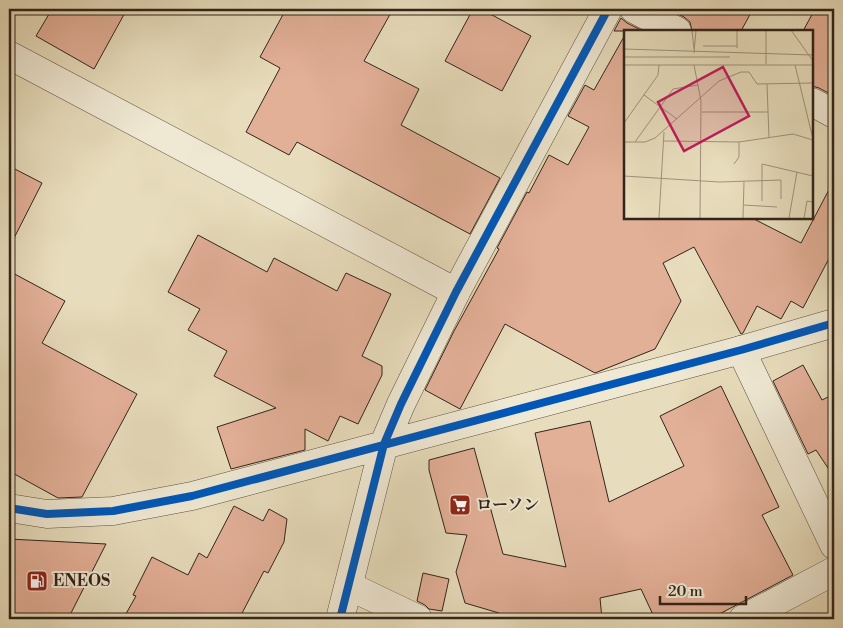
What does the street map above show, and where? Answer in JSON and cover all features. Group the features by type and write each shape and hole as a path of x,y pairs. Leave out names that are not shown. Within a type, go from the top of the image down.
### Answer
{"street":[{"path":"340,619 384,444 401,404 456,292 608,9"},
{"path":"634,9 675,30"},
{"path":"9,56 456,292"},
{"path":"813,103 834,114"},
{"path":"9,508 47,514 113,511 192,496 741,350 834,323"},
{"path":"741,350 834,545"},
{"path":"743,619 834,571"},
{"path":"349,586 418,619"}],"building":[{"path":"52,9 127,9 94,69 36,36"},
{"path":"286,9 393,9 364,61 419,89 401,125 500,178 470,234 297,142 289,155 246,132 280,68 260,57"},
{"path":"473,9 481,9 531,36 502,91 445,61"},
{"path":"668,9 753,9 742,30 692,30 690,22"},
{"path":"815,9 834,9 834,96 813,86 813,30 804,30"},
{"path":"621,18 641,30 624,30 614,31"},
{"path":"624,37 624,219 754,219 801,243 834,180 834,249 803,308 791,301 781,319 757,306 741,334 694,247 663,263 681,301 655,349 595,373 505,324 460,409 425,390 454,331 499,249 497,248 549,155 568,165 589,127 568,116 585,85 594,90"},
{"path":"9,166 42,183 9,248"},
{"path":"198,235 267,272 274,258 337,291 346,273 391,294 362,356 382,366 382,375 358,424 340,416 328,441 305,429 305,450 231,469 217,427 276,408 214,376 227,351 188,330 200,309 168,292"},
{"path":"9,271 65,301 42,343 137,394 82,497 58,498 9,471"},
{"path":"803,365 822,400 834,394 834,477 816,450 808,454 773,381"},
{"path":"721,386 779,507 762,515 793,575 710,619 655,619 641,589 600,598 602,619 497,619 499,613 465,603 456,572 467,535 446,533 429,470 429,460 474,448 503,554 566,567 535,433 590,421 609,502 684,466 660,416"},
{"path":"234,506 263,521 269,509 287,519 284,542 268,573 264,571 239,619 123,619 136,596 133,595 152,557 188,575 199,553 207,558"},
{"path":"9,539 106,544 68,619 9,619"},
{"path":"423,573 449,579 442,611 429,609 417,601"}],"cycle path":[{"path":"340,619 384,444 401,404 456,292 608,9"},
{"path":"9,508 47,514 113,511 192,496 741,350 834,323"}],"place":[{"name":"ローソン","path":"460,505"},
{"name":"ENEOS","path":"37,581"}]}
